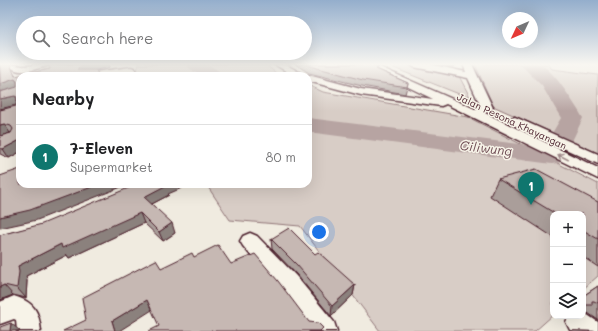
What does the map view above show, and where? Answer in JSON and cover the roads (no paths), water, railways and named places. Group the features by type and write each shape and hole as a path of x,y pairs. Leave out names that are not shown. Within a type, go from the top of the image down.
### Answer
{"street":[{"path":"313,79 361,92 457,105"},
{"name":"Jalan Pesona Khayangan","path":"400,79 457,105 487,113 598,174"},
{"name":"Jalan Pesona Khayangan","path":"415,79 487,113 598,160"},
{"path":"473,79 487,113"},
{"path":"250,241 288,283 325,331"},
{"path":"0,313 14,307 20,308 28,318 29,331"}],"waterway":[{"name":"Ciliwung","path":"312,126 552,156 572,118 559,96 546,79"}],"place":[{"name":"7-Eleven","path":"531,205"}]}
